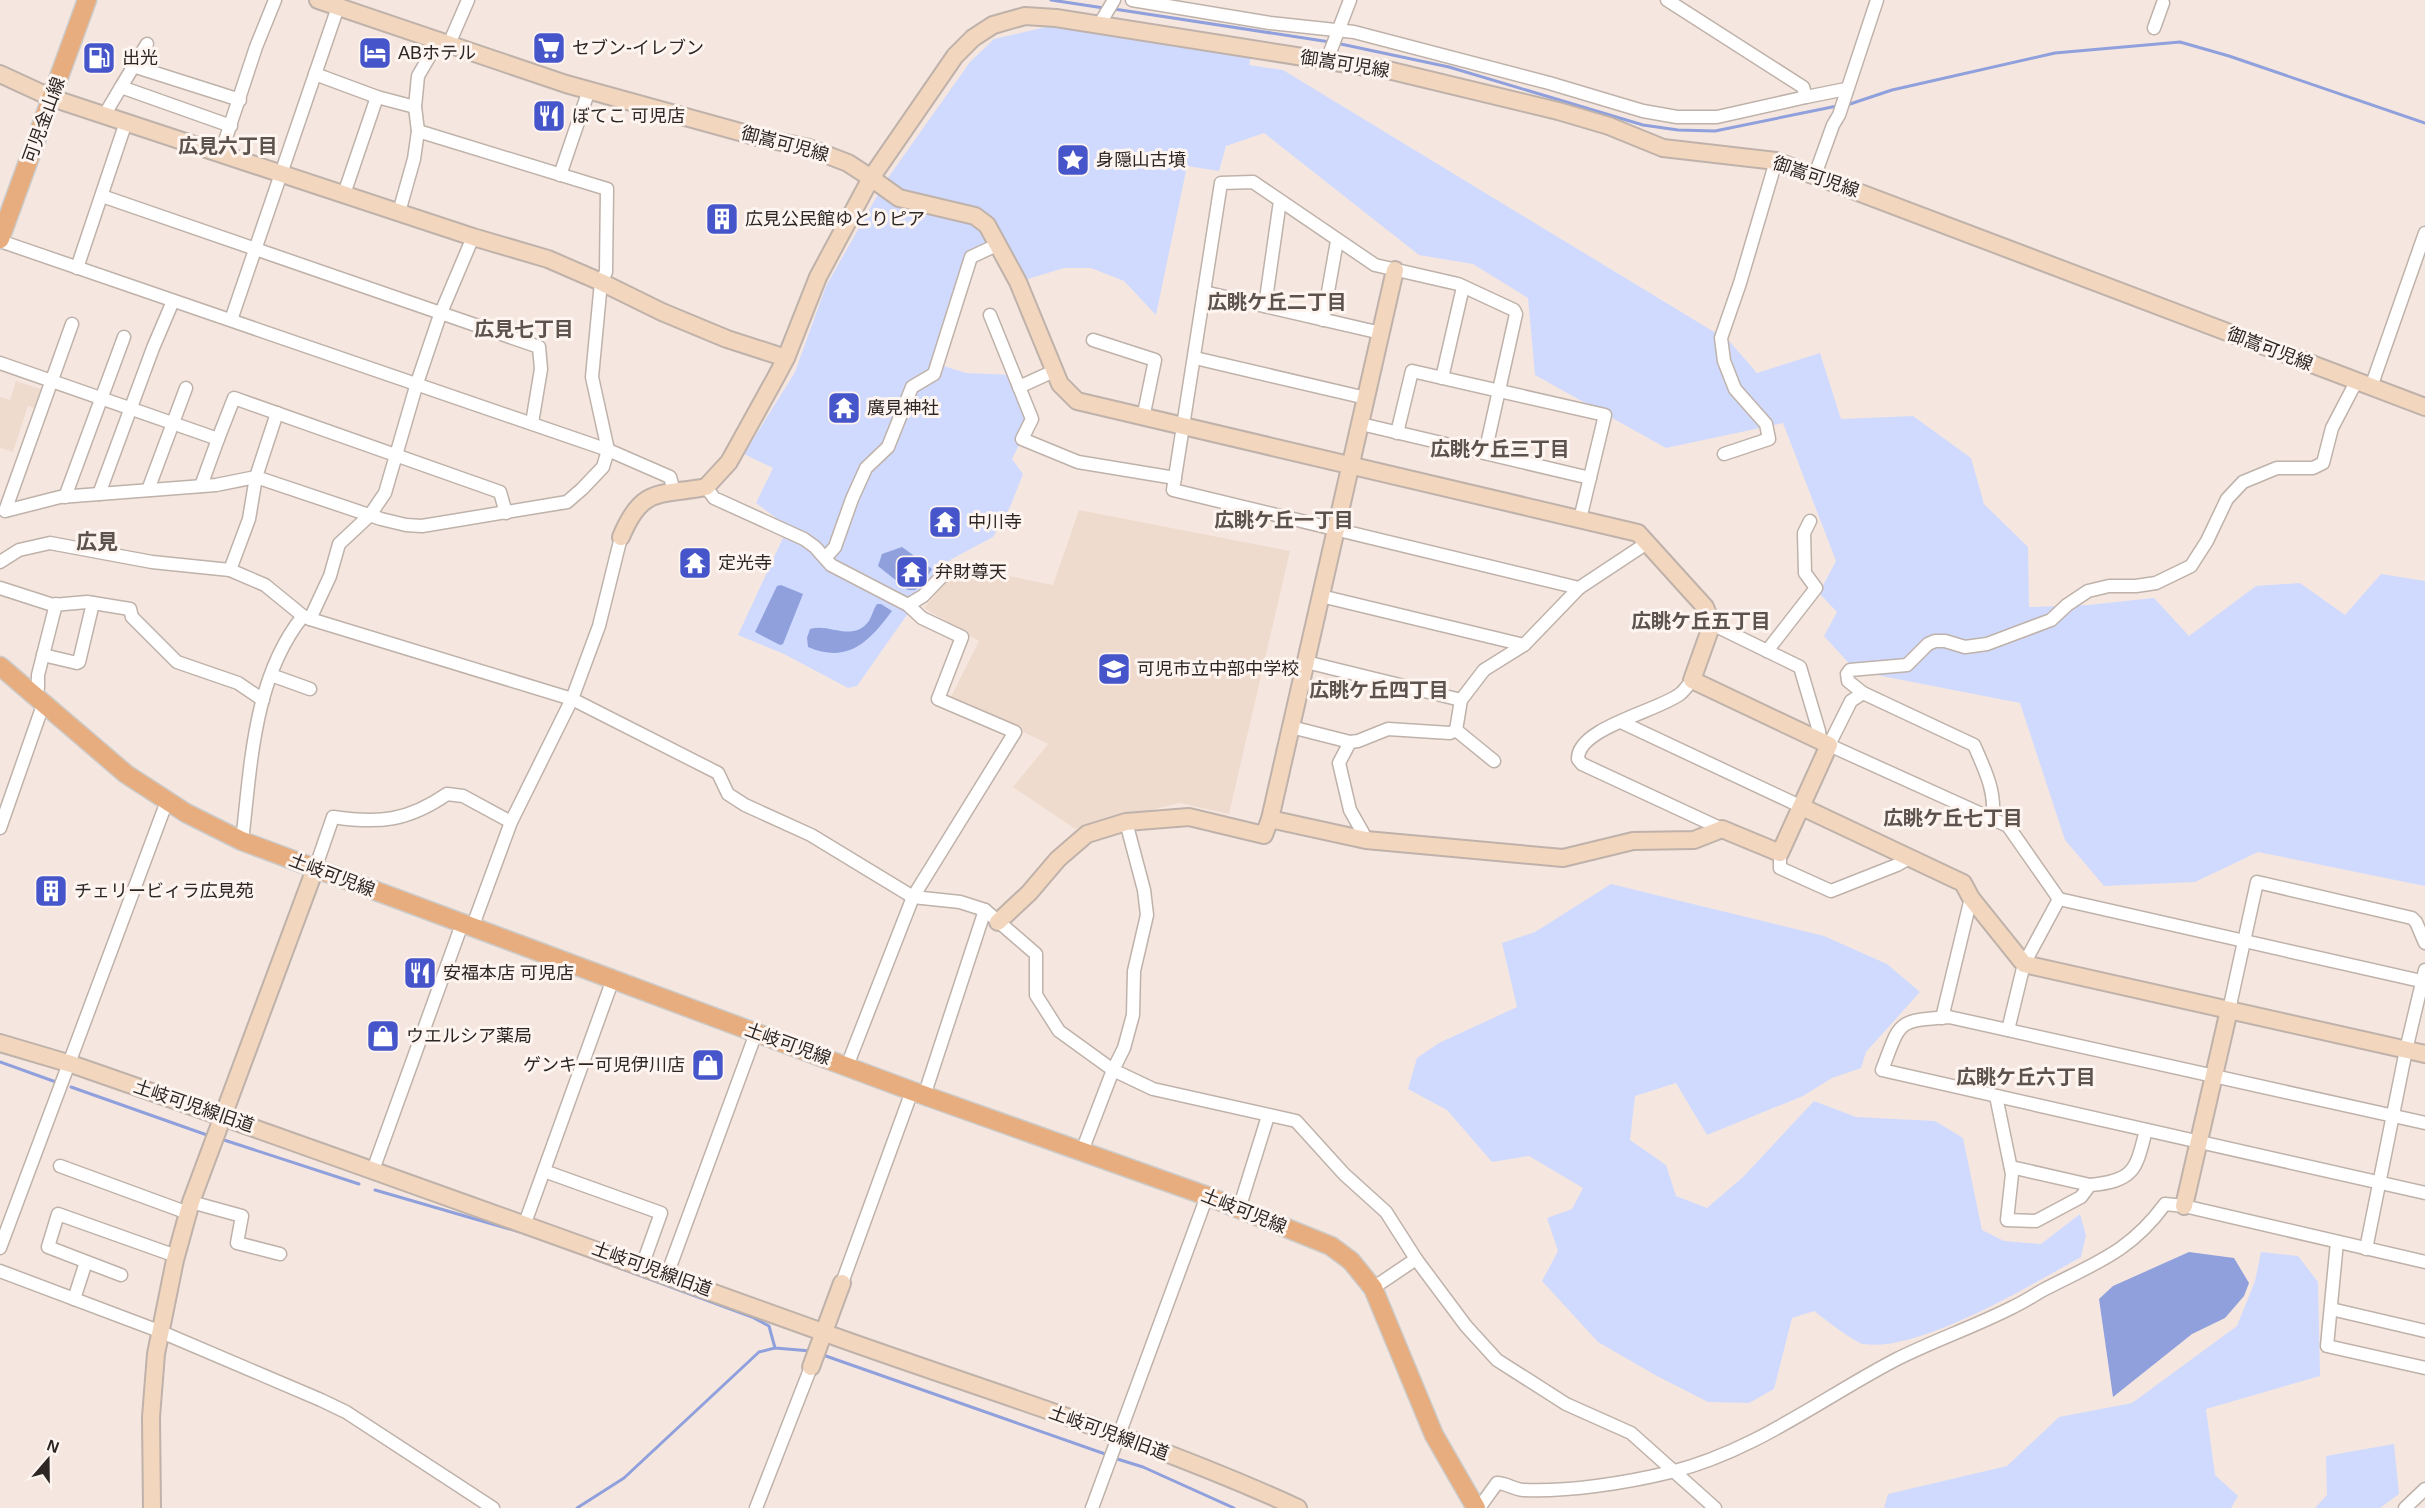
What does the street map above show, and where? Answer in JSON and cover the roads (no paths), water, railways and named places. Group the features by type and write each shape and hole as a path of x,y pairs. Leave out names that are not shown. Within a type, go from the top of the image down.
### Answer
{"main road":[{"name":"可児金山線","path":"0,240 87,0"},
{"name":"土岐可児線","path":"0,666 126,774 168,801 242,841 918,1094 1208,1196 1331,1246 1351,1261 1373,1288 1434,1435 1478,1508"}],"street":[{"path":"221,153 256,47 275,0"},
{"name":"御嵩可児線","path":"318,0 589,90 758,137 809,148 848,163 871,178 955,56 973,38 993,25 1025,16 1056,18 1329,54 1558,111 1609,126 1663,148 1776,161 2425,407"},
{"path":"399,212 414,159 418,131 415,107 418,76 444,42 468,0"},
{"path":"1099,25 1114,0"},
{"path":"1132,0 1337,33 1354,32 1549,82 1643,111 1677,117 1717,117 1806,98 1845,94"},
{"path":"1329,54 1350,0"},
{"path":"1667,0 1803,87 1806,98"},
{"path":"1815,176 1833,124 1840,112 1877,0"},
{"path":"2154,28 2163,3"},
{"path":"231,320 338,7"},
{"path":"105,114 147,44"},
{"path":"134,66 240,100"},
{"path":"0,74 52,98 473,237 548,259 673,317 727,339 786,358"},
{"path":"315,74 377,97 415,107"},
{"path":"120,87 231,126"},
{"path":"560,175 589,90"},
{"path":"344,194 377,97"},
{"path":"77,268 126,122"},
{"path":"72,324 5,511 65,497 201,486 256,477 406,525 422,526 567,502 599,472 608,450 592,377 601,282 606,272 607,189 418,131"},
{"path":"1724,454 1769,439 1766,424 1735,389 1724,361 1721,338 1740,283 1776,161"},
{"path":"373,1170 467,926 511,822 572,699 599,626 621,537 630,514 642,503 657,495 706,487 729,462 786,358 818,277 871,178 899,198 975,216 987,225 1018,282 1060,384 1077,401 1638,533 1705,607 1712,624 1802,670 1824,742"},
{"path":"1485,453 1516,314 1514,310 1458,284 1375,265 1253,182 1221,183 1173,490 1579,588"},
{"path":"102,196 256,248 440,315 539,347 541,369 532,423"},
{"path":"1265,306 1280,201"},
{"path":"1992,819 1989,780 1974,745 1863,693 1848,681 1847,674 1850,670 1907,665 1928,644 1935,641 1945,641 1965,647 1987,644 2051,620 2067,605 2088,591 2109,586 2156,583 2191,566 2207,541 2227,499 2237,486 2277,468 2313,468 2323,463 2332,428 2364,384 2425,233"},
{"path":"242,841 251,763 263,700 271,675 293,629 306,618 330,576 339,544 370,515 384,493 440,315 473,237"},
{"path":"0,240 608,450 670,477 674,491"},
{"path":"1323,320 1337,241"},
{"path":"826,557 835,547 866,468 888,447 912,387 934,374 971,256 999,244"},
{"path":"998,922 1029,893 1058,859 1087,834 1126,822 1189,817 1264,835 1270,819 1395,270"},
{"path":"1442,378 1463,287"},
{"path":"1204,292 1381,333"},
{"path":"99,494 153,348 173,301"},
{"path":"990,315 1032,419 1022,439 1078,462 1175,478"},
{"path":"65,497 124,337"},
{"path":"1093,340 1155,360 1143,418"},
{"path":"1195,358 1366,398"},
{"path":"0,363 218,439"},
{"path":"1019,387 1054,371"},
{"path":"1397,433 1412,371 1605,415 1581,519"},
{"path":"148,490 186,388"},
{"path":"201,486 234,398 500,492 506,513"},
{"path":"231,570 249,519 256,477 277,412"},
{"path":"1361,424 1590,478"},
{"path":"706,487 714,498 804,539 826,557 831,565 908,605 922,618 962,637 938,699 1015,732 913,897 847,1066"},
{"path":"1767,651 1816,588 1805,573 1804,533 1810,521"},
{"path":"0,562 19,550 50,543 152,562 231,570 265,585 306,618 572,699 718,773 728,794 745,805 811,835 913,897 960,902 985,910 1036,954 1036,995 1059,1031 1113,1070 1153,1089 1296,1121 1344,1174 1386,1212 1416,1259 1466,1326 1497,1360 1566,1404 1631,1433 1714,1508"},
{"path":"1291,727 1350,742 1388,729 1450,734 1456,730 1461,700 1484,669 1524,645 1579,588 1647,543"},
{"path":"908,605 923,596 947,571"},
{"path":"0,588 56,604 93,603 130,609 132,617 177,662 237,683 263,700"},
{"path":"1321,596 1524,645"},
{"path":"43,655 79,662 93,603"},
{"path":"0,828 38,700 38,675 56,604"},
{"path":"1712,624 1692,680 1682,693 1666,703 1601,730 1582,746 1578,759 1582,764 1722,829 1780,853"},
{"path":"1306,662 1461,700"},
{"path":"271,675 310,689"},
{"path":"1692,680 2008,826 2059,899 2244,942 2424,978 2406,1050 2366,1249"},
{"path":"1863,693 1851,701 1824,742 1802,807 1780,853 1780,868 1831,891 1909,858"},
{"path":"1621,722 1963,883 1971,898 2024,964 2425,1054"},
{"path":"1456,730 1494,761"},
{"path":"1350,742 1340,763 1350,810 1364,832 1366,840"},
{"path":"152,1508 151,1417 159,1331 176,1256 190,1208 333,817 359,821 384,820 425,809 447,794 463,796 511,822"},
{"path":"0,1248 3,1231 71,1064 168,801"},
{"path":"1270,819 1366,840 1563,858 1633,842 1694,840 1722,829"},
{"path":"1082,1151 1113,1070 1124,1048 1133,1015 1134,971 1147,915 1144,890 1126,822"},
{"path":"2184,1206 2257,882 2412,918 2425,943"},
{"path":"1942,1018 1971,898"},
{"path":"2008,1030 2024,964 2059,899"},
{"path":"756,1508 812,1367 842,1283 918,1094 985,910"},
{"path":"525,1223 613,979"},
{"path":"2425,1123 1949,1017 1907,1022 1899,1027 1881,1070 2425,1193"},
{"path":"667,1275 756,1033"},
{"name":"土岐可児線旧道","path":"0,1043 71,1064 223,1116 525,1223 667,1275 822,1338 1116,1443 1226,1475 1298,1508"},
{"path":"1996,1096 2012,1167 2007,1220 2036,1221 2081,1197 2090,1185"},
{"path":"1239,1209 1268,1116"},
{"path":"2012,1167 2090,1185 2118,1179 2134,1170 2146,1130"},
{"path":"60,1166 190,1208 242,1216 237,1243 280,1254"},
{"path":"544,1171 661,1213 642,1266"},
{"path":"1092,1508 1208,1196"},
{"path":"1478,1508 1497,1483 1520,1490 1605,1485 1673,1471 1719,1455 1771,1432 1897,1359 2014,1307 2110,1256 2141,1234 2165,1204 2184,1206 2425,1262"},
{"path":"121,1275 48,1247 58,1214 176,1256"},
{"path":"2337,1242 2327,1346 2425,1368"},
{"path":"1373,1288 1416,1259"},
{"path":"74,1299 86,1262"},
{"path":"0,1271 159,1331 346,1413 493,1508"},
{"path":"2331,1309 2425,1331"},
{"path":"2405,1508 2425,1489"}],"water":[{"path":"902,547 932,569 921,586 915,590 908,590 878,566 882,554"},
{"path":"781,585 803,594 783,644 780,645 755,632 777,586"},
{"path":"877,604 892,611 875,632 856,647 835,653 822,652 808,647 807,638 810,629 855,631 869,621"},
{"path":"2189,1252 2234,1258 2249,1283 2244,1296 2225,1318 2192,1334 2113,1397 2099,1299 2113,1286"}],"waterway":[{"path":"1051,0 1104,8"},
{"path":"1114,9 1330,42"},
{"path":"1847,105 1892,90 2055,53 2180,42 2229,56 2425,123"},
{"path":"1336,43 1449,67 1643,125 1678,130 1715,131 1837,106"},
{"path":"0,1062 56,1082"},
{"path":"71,1087 207,1135"},
{"path":"224,1140 359,1184"},
{"path":"375,1190 527,1234"},
{"path":"595,1259 752,1317 769,1326 775,1348 811,1351"},
{"path":"577,1508 624,1478 759,1352 775,1348"},
{"path":"823,1355 1108,1455"},
{"path":"1114,1458 1143,1467 1234,1508"}],"place":[{"name":"セブン-イレブン","path":"549,48"},
{"name":"ABホテル","path":"375,53"},
{"name":"出光","path":"99,58"},
{"name":"ぼてこ 可児店","path":"549,116"},
{"name":"身隠山古墳","path":"1073,160"},
{"name":"広見公民館ゆとりピア","path":"722,219"},
{"name":"廣見神社","path":"844,408"},
{"name":"中川寺","path":"945,522"},
{"name":"定光寺","path":"695,563"},
{"name":"弁財尊天","path":"912,572"},
{"name":"可児市立中部中学校","path":"1114,669"},
{"name":"チェリービィラ広見苑","path":"51,891"},
{"name":"安福本店 可児店","path":"420,973"},
{"name":"ウエルシア薬局","path":"383,1036"},
{"name":"ゲンキー可児伊川店","path":"708,1065"}],"district":[{"name":"広見六丁目","path":"228,146"},
{"name":"広眺ケ丘二丁目","path":"1277,302"},
{"name":"広見七丁目","path":"524,329"},
{"name":"広眺ケ丘三丁目","path":"1500,449"},
{"name":"広眺ケ丘一丁目","path":"1284,520"},
{"name":"広見","path":"97,541"},
{"name":"広眺ケ丘五丁目","path":"1701,621"},
{"name":"広眺ケ丘四丁目","path":"1379,690"},
{"name":"広眺ケ丘七丁目","path":"1953,818"},
{"name":"広眺ケ丘六丁目","path":"2026,1077"}]}
